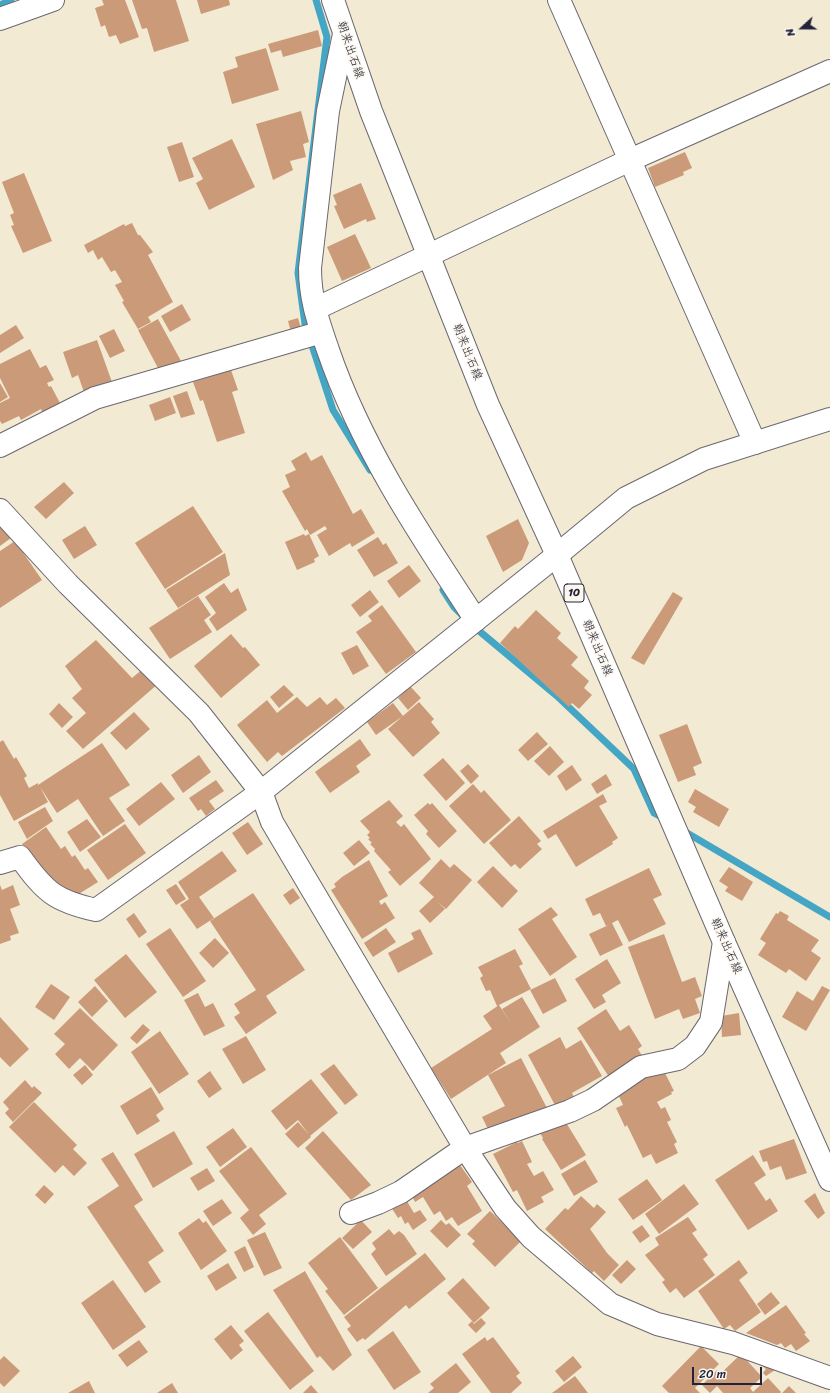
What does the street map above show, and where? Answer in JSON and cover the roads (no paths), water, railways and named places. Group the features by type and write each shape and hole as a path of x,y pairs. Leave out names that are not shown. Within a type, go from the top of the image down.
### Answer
{"street":[{"path":"0,19 53,0"},
{"name":"朝来出石線","path":"333,0 371,111 427,255 488,405 557,555 724,942 830,1180"},
{"path":"559,0 755,443"},
{"path":"344,34 328,112 310,268 310,291 339,382 373,452 422,537 476,620"},
{"path":"315,309 630,160 830,71"},
{"path":"0,446 95,398 322,332"},
{"path":"0,863 20,857 53,895 70,904 96,910 261,792 626,498 704,459 830,419"},
{"path":"0,510 68,584 199,713 261,792 272,822 466,1148 505,1208 531,1238 610,1304 656,1324 733,1343 830,1378"},
{"path":"351,1213 378,1203 401,1192 466,1148 570,1111 593,1100 641,1068 678,1059 695,1046 711,1022 724,942"}],"waterway":[{"path":"0,5 11,0"},
{"path":"316,0 327,37 298,273 305,324 333,410 370,470"},
{"path":"443,590 454,607 462,615"},
{"path":"472,625 557,696 634,769 654,813 665,819"},
{"path":"682,830 830,917"}]}
